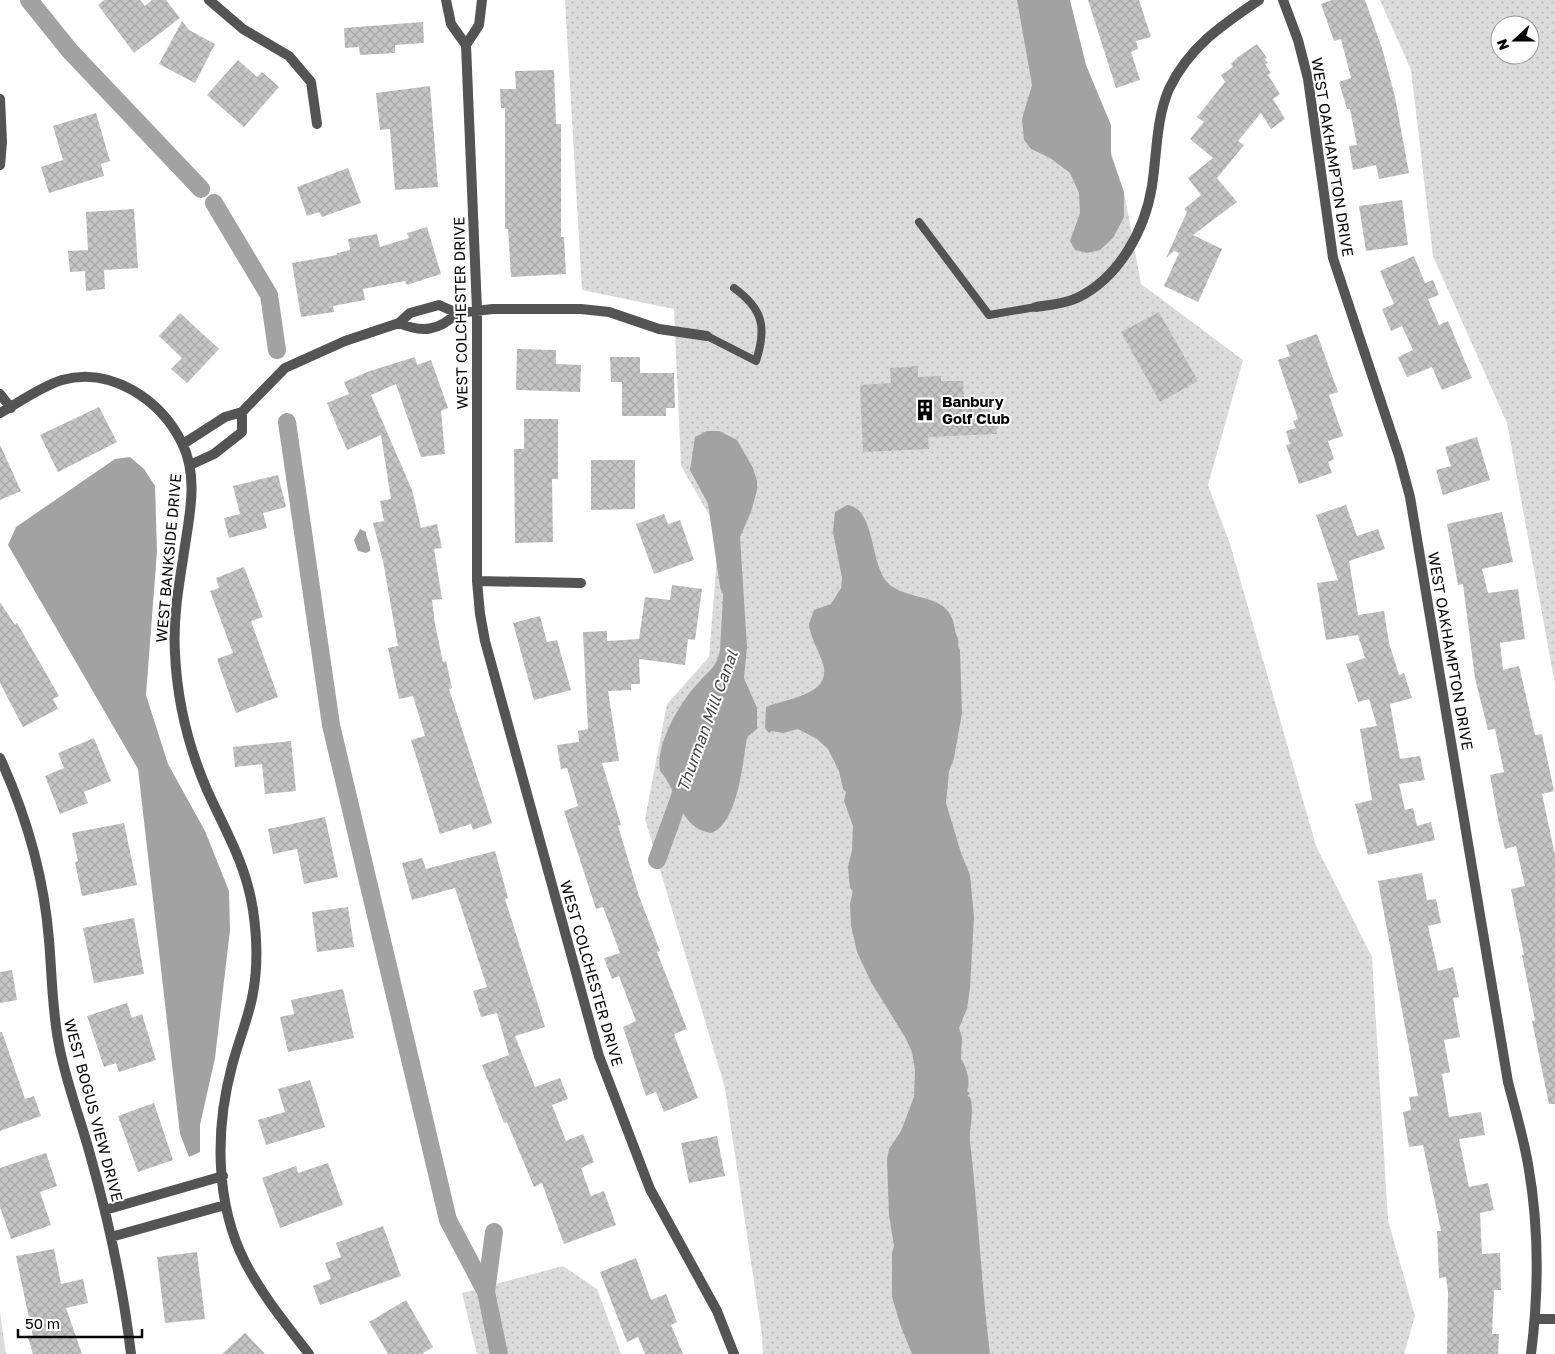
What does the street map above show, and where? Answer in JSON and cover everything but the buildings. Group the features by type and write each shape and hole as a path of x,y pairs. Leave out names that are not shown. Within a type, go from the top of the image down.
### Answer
{"street":[{"path":"208,0 243,29 289,56 311,82 317,124"},
{"path":"446,0 450,24 466,45 479,25 482,0"},
{"path":"1036,307 1058,304 1077,298 1095,287 1112,271 1127,252 1138,233 1147,210 1161,114 1180,68 1206,38 1259,0"},
{"name":"WEST OAKHAMPTON DRIVE","path":"1283,0 1298,40 1308,79 1333,258 1399,456 1410,497 1508,1082 1528,1163 1536,1221 1535,1319 1531,1354"},
{"name":"WEST COLCHESTER DRIVE","path":"466,45 477,310 477,581 485,641 598,1056 650,1189 717,1311 734,1354"},
{"path":"0,99 2,142 0,165"},
{"path":"0,413 60,380 82,376 106,379 134,389 161,413 183,444 225,416 242,412 285,368 345,341 399,323 410,313 440,305 457,314"},
{"path":"399,323 414,329 444,326 457,314 477,310 581,309 609,312 659,329 707,336"},
{"path":"0,394 11,408"},
{"path":"190,465 214,454 242,432 242,412"},
{"name":"WEST BANKSIDE DRIVE","path":"183,444 190,465 192,488 175,618 177,681 182,712 194,755 207,790 242,861 250,889 256,942 253,995 225,1092 221,1121 225,1205 244,1260 261,1290 309,1354"},
{"path":"477,581 581,582"},
{"name":"WEST BOGUS VIEW DRIVE","path":"0,758 13,787 31,839 44,902 53,1014 59,1047 105,1210 124,1296 131,1354"},
{"path":"105,1210 223,1176"},
{"path":"111,1237 225,1205"},
{"path":"1535,1319 1555,1319"}],"lane":[{"path":"919,222 989,316 1036,307"},
{"path":"707,336 756,361 762,341 760,317 750,300 734,288"}],"green space":[{"path":"565,0 1064,0 1125,197 1141,284 1243,360 1208,485 1230,544 1316,846 1372,957 1388,1220 1415,1316 1404,1354 763,1354 762,1335 725,1088 645,819 667,704 709,657 719,532 681,466 674,309 582,290"},
{"path":"1380,0 1555,0 1555,684 1507,423 1433,256 1411,70"},
{"path":"563,1266 597,1289 621,1354 477,1354 462,1293"},
{"path":"0,1312 6,1354 0,1354"}],"water":[{"path":"1017,0 1070,0 1086,65 1111,125 1111,155 1124,192 1124,217 1113,238 1100,250 1087,253 1075,250 1070,241 1080,213 1079,193 1070,173 1050,158 1031,149 1024,140 1022,119 1032,85"},
{"path":"707,431 719,431 737,440 753,468 757,481 757,490 751,512 740,537 747,647 744,678 757,708 757,729 747,737 738,791 733,805 720,827 711,833 700,830 686,817 660,771 661,748 671,723 685,699 713,667 720,649 726,547 720,526 690,470 695,437"},
{"path":"130,457 144,469 155,486 157,551 146,695 168,764 205,831 229,891 230,930 215,1058 200,1125 200,1152 189,1157 180,1134 138,769 8,545 16,527 115,459"},
{"path":"847,505 856,508 863,515 877,561 886,581 905,593 936,602 945,608 951,616 960,650 962,713 954,758 949,771 946,803 961,853 970,875 974,917 970,988 967,1009 959,1028 962,1037 961,1059 967,1074 967,1091 970,1093 967,1096 970,1097 972,1108 970,1141 990,1354 912,1354 901,1327 892,1297 892,1253 894,1246 889,1215 887,1160 889,1149 901,1131 914,1097 915,1070 912,1052 905,1037 871,982 857,952 851,925 850,904 853,891 850,888 848,867 852,850 853,826 844,801 846,792 843,789 839,771 828,749 817,739 798,729 783,733 772,731 769,733 765,728 766,707 807,693 816,688 822,681 824,672 822,661 812,638 809,624 814,610 831,604 841,588 842,578 833,532 835,512"},
{"path":"360,529 366,532 370,546 370,551 366,553 358,551 354,540"}],"waterway":[{"path":"29,0 70,51 201,189"},
{"path":"214,203 269,295 277,350"},
{"path":"287,422 331,725 448,1220 486,1292"},
{"name":"Thurman Mill Canal","path":"717,503 729,586"},
{"name":"Thurman Mill Canal","path":"657,860 686,780"},
{"name":"Thurman Mill Canal","path":"494,1232 486,1292 499,1354"}],"place":[{"name":"Banbury Golf Club","path":"925,410"}]}
